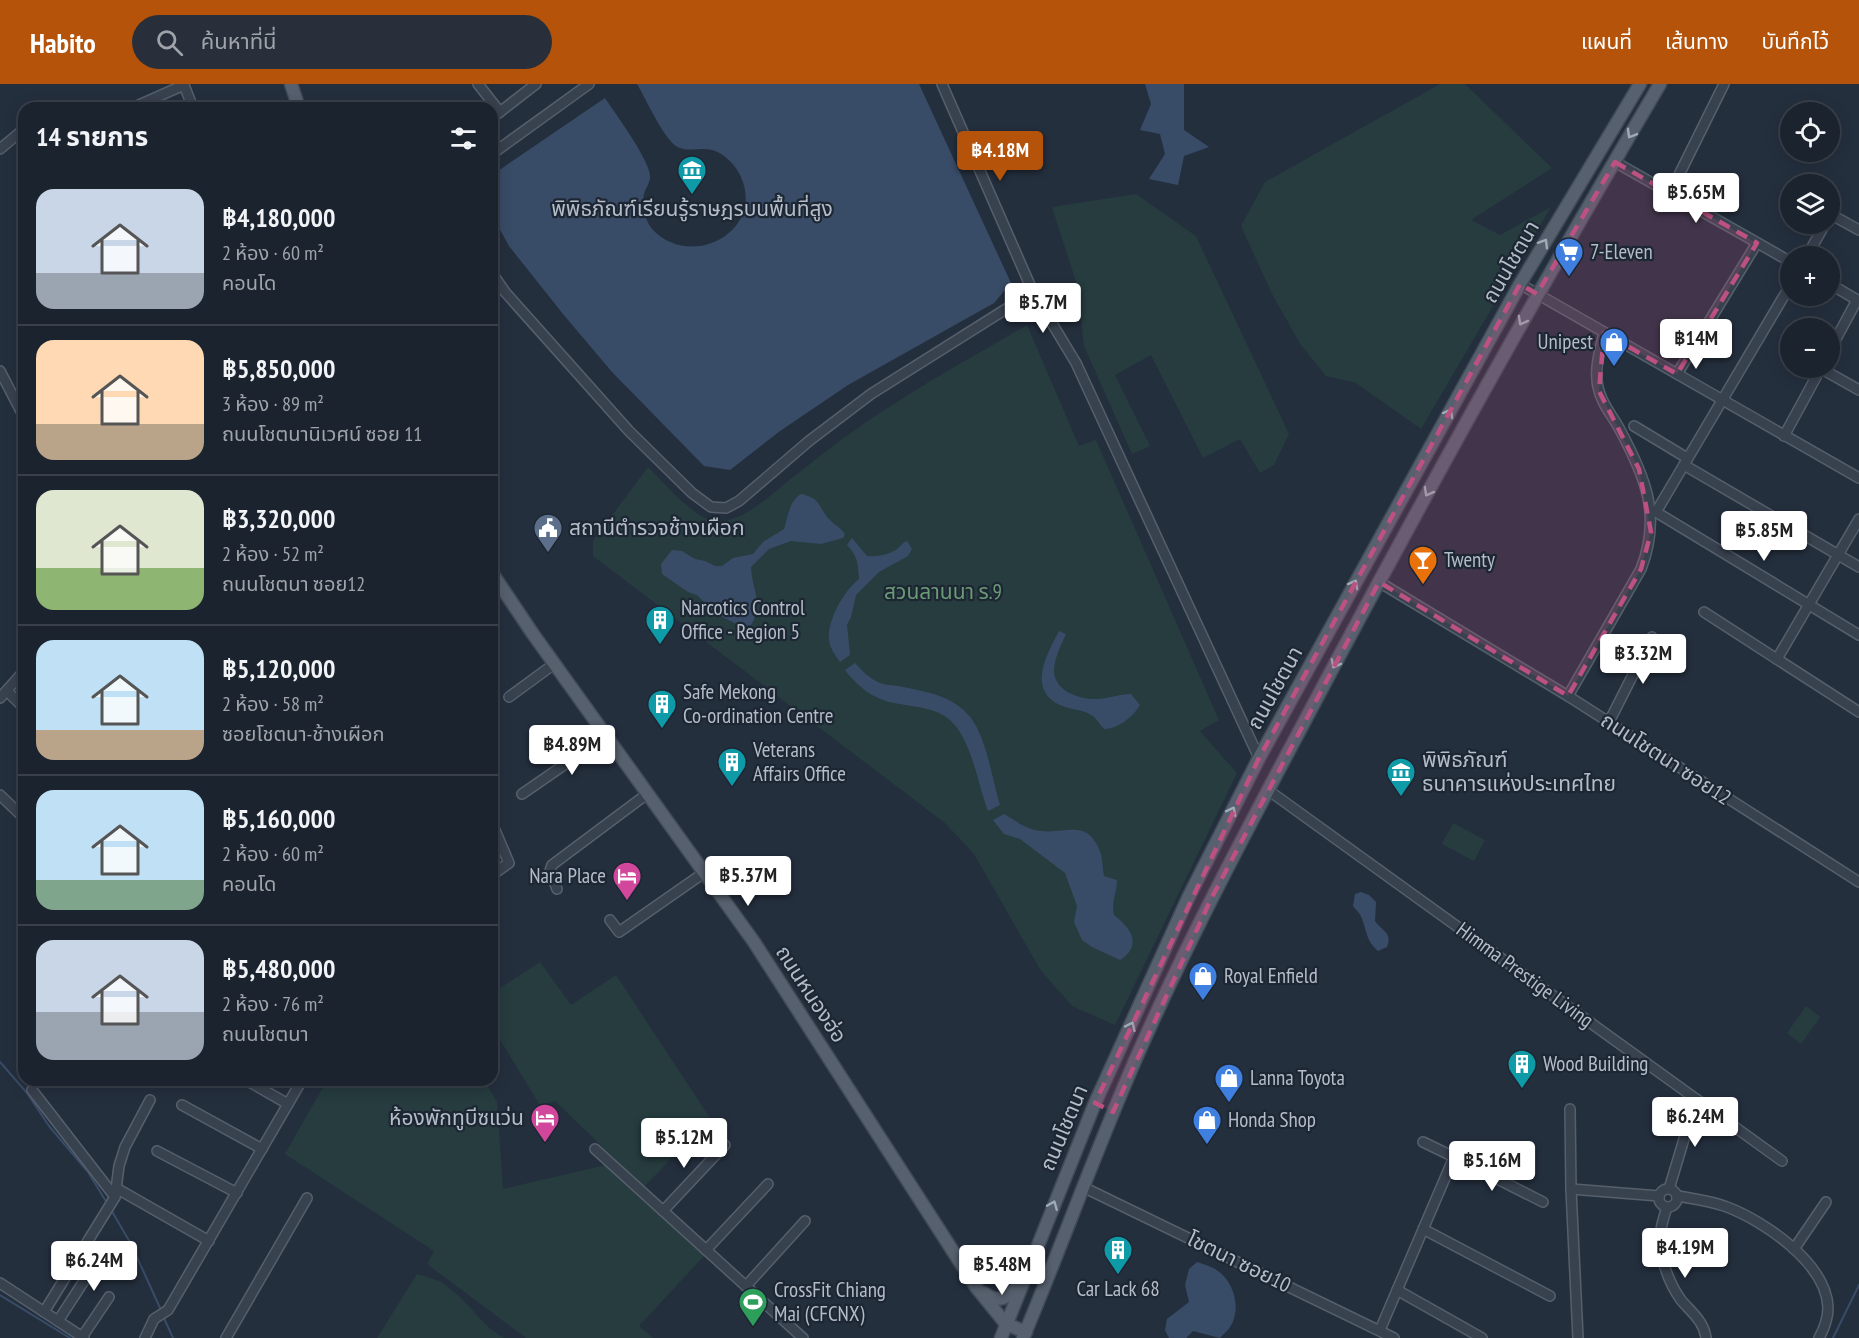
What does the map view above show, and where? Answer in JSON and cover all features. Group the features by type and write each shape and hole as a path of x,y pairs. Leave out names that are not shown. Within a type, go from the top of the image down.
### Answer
{"main road":[{"path":"291,84 297,102"},
{"name":"ถนนโชตนา","path":"1001,1338 1095,1103 1188,898 1259,758 1520,284 1640,84"},
{"name":"ถนนโชตนา","path":"1025,1335 1113,1112 1191,940 1379,582 1537,294 1660,84"},
{"name":"ถนนหนองฮ่อ","path":"498,582 554,664 754,942 976,1287 1006,1324"},
{"path":"1095,1103 1113,1112"},
{"path":"976,1287 991,1299 1002,1300 1011,1294 1023,1279"},
{"path":"1006,1324 1025,1335"}],"street":[{"path":"478,84 488,102"},
{"path":"498,113 536,84"},
{"path":"498,150 589,84"},
{"path":"942,84 1033,292 1076,363 1259,758"},
{"path":"1670,193 1724,84"},
{"path":"146,102 184,85 191,102"},
{"path":"0,149 18,134"},
{"path":"1615,162 1780,256"},
{"path":"1840,220 1859,230"},
{"path":"1677,374 1757,243"},
{"path":"498,281 520,309 629,431 692,493 711,507 726,508 739,501 809,441 871,394 1033,292"},
{"path":"1520,284 1859,478"},
{"path":"1840,290 1858,300 1840,332"},
{"path":"1780,302 1656,512 1859,636"},
{"path":"1568,696 1641,569 1648,552 1652,532 1647,491 1639,469 1599,391 1598,359 1604,333"},
{"path":"0,371 18,406"},
{"path":"1784,436 1815,378"},
{"path":"1838,378 1859,390"},
{"path":"1634,426 1685,462 1859,567"},
{"path":"1777,659 1859,519"},
{"name":"ถนนโชตนา ซอย12","path":"1379,582 1568,696 1859,882"},
{"path":"1704,612 1859,712"},
{"path":"1609,722 1652,637"},
{"path":"509,697 554,664"},
{"path":"18,678 3,694 18,704"},
{"path":"522,794 606,736"},
{"name":"Himma Prestige Living","path":"1268,790 1782,1161"},
{"path":"557,889 550,872 552,865 647,794"},
{"path":"0,795 18,812"},
{"path":"498,837 509,863 498,871"},
{"path":"610,920 619,932 705,872"},
{"path":"256,1086 288,1104"},
{"path":"146,1338 154,1319 168,1310 298,1086"},
{"path":"32,1090 116,1192 209,1241"},
{"path":"1669,1189 1696,1099"},
{"path":"44,1312 108,1210 116,1192 119,1166 125,1147 150,1100"},
{"path":"182,1105 262,1149"},
{"path":"1570,1109 1578,1338"},
{"path":"1423,1142 1543,1202"},
{"path":"663,1211 725,1145"},
{"path":"595,1149 803,1338"},
{"path":"157,1151 237,1193"},
{"path":"1380,1330 1454,1157"},
{"path":"706,1250 768,1184"},
{"name":"โชตนา ซอย10","path":"1083,1187 1394,1338"},
{"path":"1571,1189 1659,1196"},
{"path":"1659,1196 1663,1190 1669,1189 1675,1191 1678,1196 1725,1206 1760,1222 1794,1249 1806,1261 1824,1288 1828,1307 1825,1326 1819,1338"},
{"path":"1659,1196 1662,1204 1667,1207 1675,1205 1678,1196"},
{"path":"226,1338 307,1198"},
{"path":"1794,1249 1826,1202"},
{"path":"1667,1207 1660,1230 1661,1250 1667,1271 1676,1292 1702,1325 1706,1338"},
{"path":"746,1286 805,1221"},
{"path":"1423,1229 1550,1296"},
{"path":"58,1321 106,1247"},
{"path":"0,1283 83,1338 109,1297"},
{"path":"1397,1290 1482,1338"}],"highlighted area":[{"path":"1615,162 1757,243 1677,374 1604,333 1599,391 1639,469 1651,532 1641,569 1568,696 1379,582 1211,899 1113,1112 1095,1103 1259,758 1520,284 1537,294"}],"green space":[{"path":"1440,84 1465,84 1552,168 1471,220 1500,235 1551,207 1421,429 1356,383 1326,376 1301,345 1273,296 1241,226 1265,182"},
{"path":"1136,194 1196,236 1289,434 1274,465 1260,473 1240,439 1203,458 1151,355 1115,375 1150,446 1132,454 1084,346 1077,285 1052,207"},
{"name":"สวนลานนา ร.9","path":"1027,325 1079,446 1096,440 1219,720 1200,731 1237,773 1115,1025 1072,1006 1041,971 974,854 945,823 593,556 593,541 648,467 697,514 714,521 734,518 754,508 838,442 884,410"},
{"path":"1453,823 1485,840 1474,861 1442,844"},
{"path":"540,962 571,1005 616,975 710,1118 644,1187 555,1101 540,1105 498,1037 498,989"},
{"path":"1806,1006 1820,1017 1801,1044 1787,1033"},
{"path":"324,1086 488,1086 497,1102 503,1189 606,1165 705,1255 639,1326 653,1338 526,1338 427,1264 434,1251 285,1154"},
{"path":"417,1274 440,1281 459,1296 488,1327 504,1338 377,1338"}],"water":[{"path":"637,84 919,84 1011,283 994,303 848,385 780,431 730,470 704,466 612,372 509,246 498,226 498,171 605,98 632,138 649,170 650,179 643,198 643,208 652,229 668,241 686,246 704,245 720,239 734,228 743,214 746,196 741,177 729,160 716,152 676,146 660,126"},
{"path":"1145,84 1184,84 1184,130 1209,147 1184,156 1178,185 1149,179 1165,154 1160,134 1140,130 1151,104"},
{"path":"801,494 818,502 828,518 845,534 843,538 821,544 791,541 769,549 751,567 757,610 751,625 740,626 715,613 697,595 688,592 662,574 661,564 672,550 682,551 695,559 715,566 722,566 733,558 753,554 763,542 784,529 791,505"},
{"path":"852,538 867,556 889,553 907,541 912,549 908,556 879,572 856,595 847,625 850,655 840,662 830,646 829,632 838,606 859,579 857,560 847,545"},
{"path":"1059,631 1066,634 1058,651 1054,669 1058,684 1069,693 1084,698 1099,699 1131,694 1140,705 1125,722 1104,729 1091,715 1060,705 1044,690 1042,681 1045,660"},
{"path":"855,663 872,679 880,683 937,695 964,710 977,727 981,737 1000,805 988,811 969,751 951,721 932,710 886,701 873,695 855,682 845,670"},
{"path":"1004,814 1031,829 1082,831 1094,840 1102,859 1104,876 1117,880 1114,915 1125,925 1132,937 1131,948 1120,960 1082,940 1074,922 1077,906 1065,873 1020,839 1004,834 993,820"},
{"path":"1361,892 1369,895 1376,902 1375,921 1389,938 1387,947 1378,951 1369,940 1360,914 1353,906 1355,894"},
{"path":"1197,1262 1215,1269 1227,1280 1236,1304 1234,1320 1220,1338 1193,1331 1186,1338 1169,1338 1165,1330 1167,1319 1189,1302 1185,1285 1189,1269"}],"waterway":[{"path":"0,1062 18,1083"},
{"path":"21,1086 49,1126 88,1172 107,1203"},
{"path":"110,1208 131,1244 161,1310"},
{"path":"1833,1338 1859,1285"},
{"path":"0,1295 70,1338"},
{"path":"163,1316 173,1338"}],"place":[{"name":"พิพิธภัณฑ์เรียนรู้ราษฎรบนพื้นที่สูง","path":"692,196"},
{"name":"7-Eleven","path":"1569,278"},
{"name":"Unipest","path":"1614,368"},
{"name":"สถานีตำรวจช้างเผือก","path":"548,554"},
{"name":"Twenty","path":"1423,586"},
{"name":"Narcotics Control Office - Region 5","path":"660,646"},
{"name":"Safe Mekong Co-ordination Centre","path":"662,730"},
{"name":"Veterans Affairs Office","path":"732,788"},
{"name":"พิพิธภัณฑ์ ธนาคารแห่งประเทศไทย","path":"1401,798"},
{"name":"Nara Place","path":"627,902"},
{"name":"Royal Enfield","path":"1203,1002"},
{"name":"Wood Building","path":"1522,1090"},
{"name":"Lanna Toyota","path":"1229,1104"},
{"name":"ห้องพักทูบีซแว่น","path":"545,1144"},
{"name":"Honda Shop","path":"1207,1146"},
{"name":"Car Lack 68","path":"1118,1276"},
{"name":"CrossFit Chiang Mai (CFCNX)","path":"753,1328"}]}
